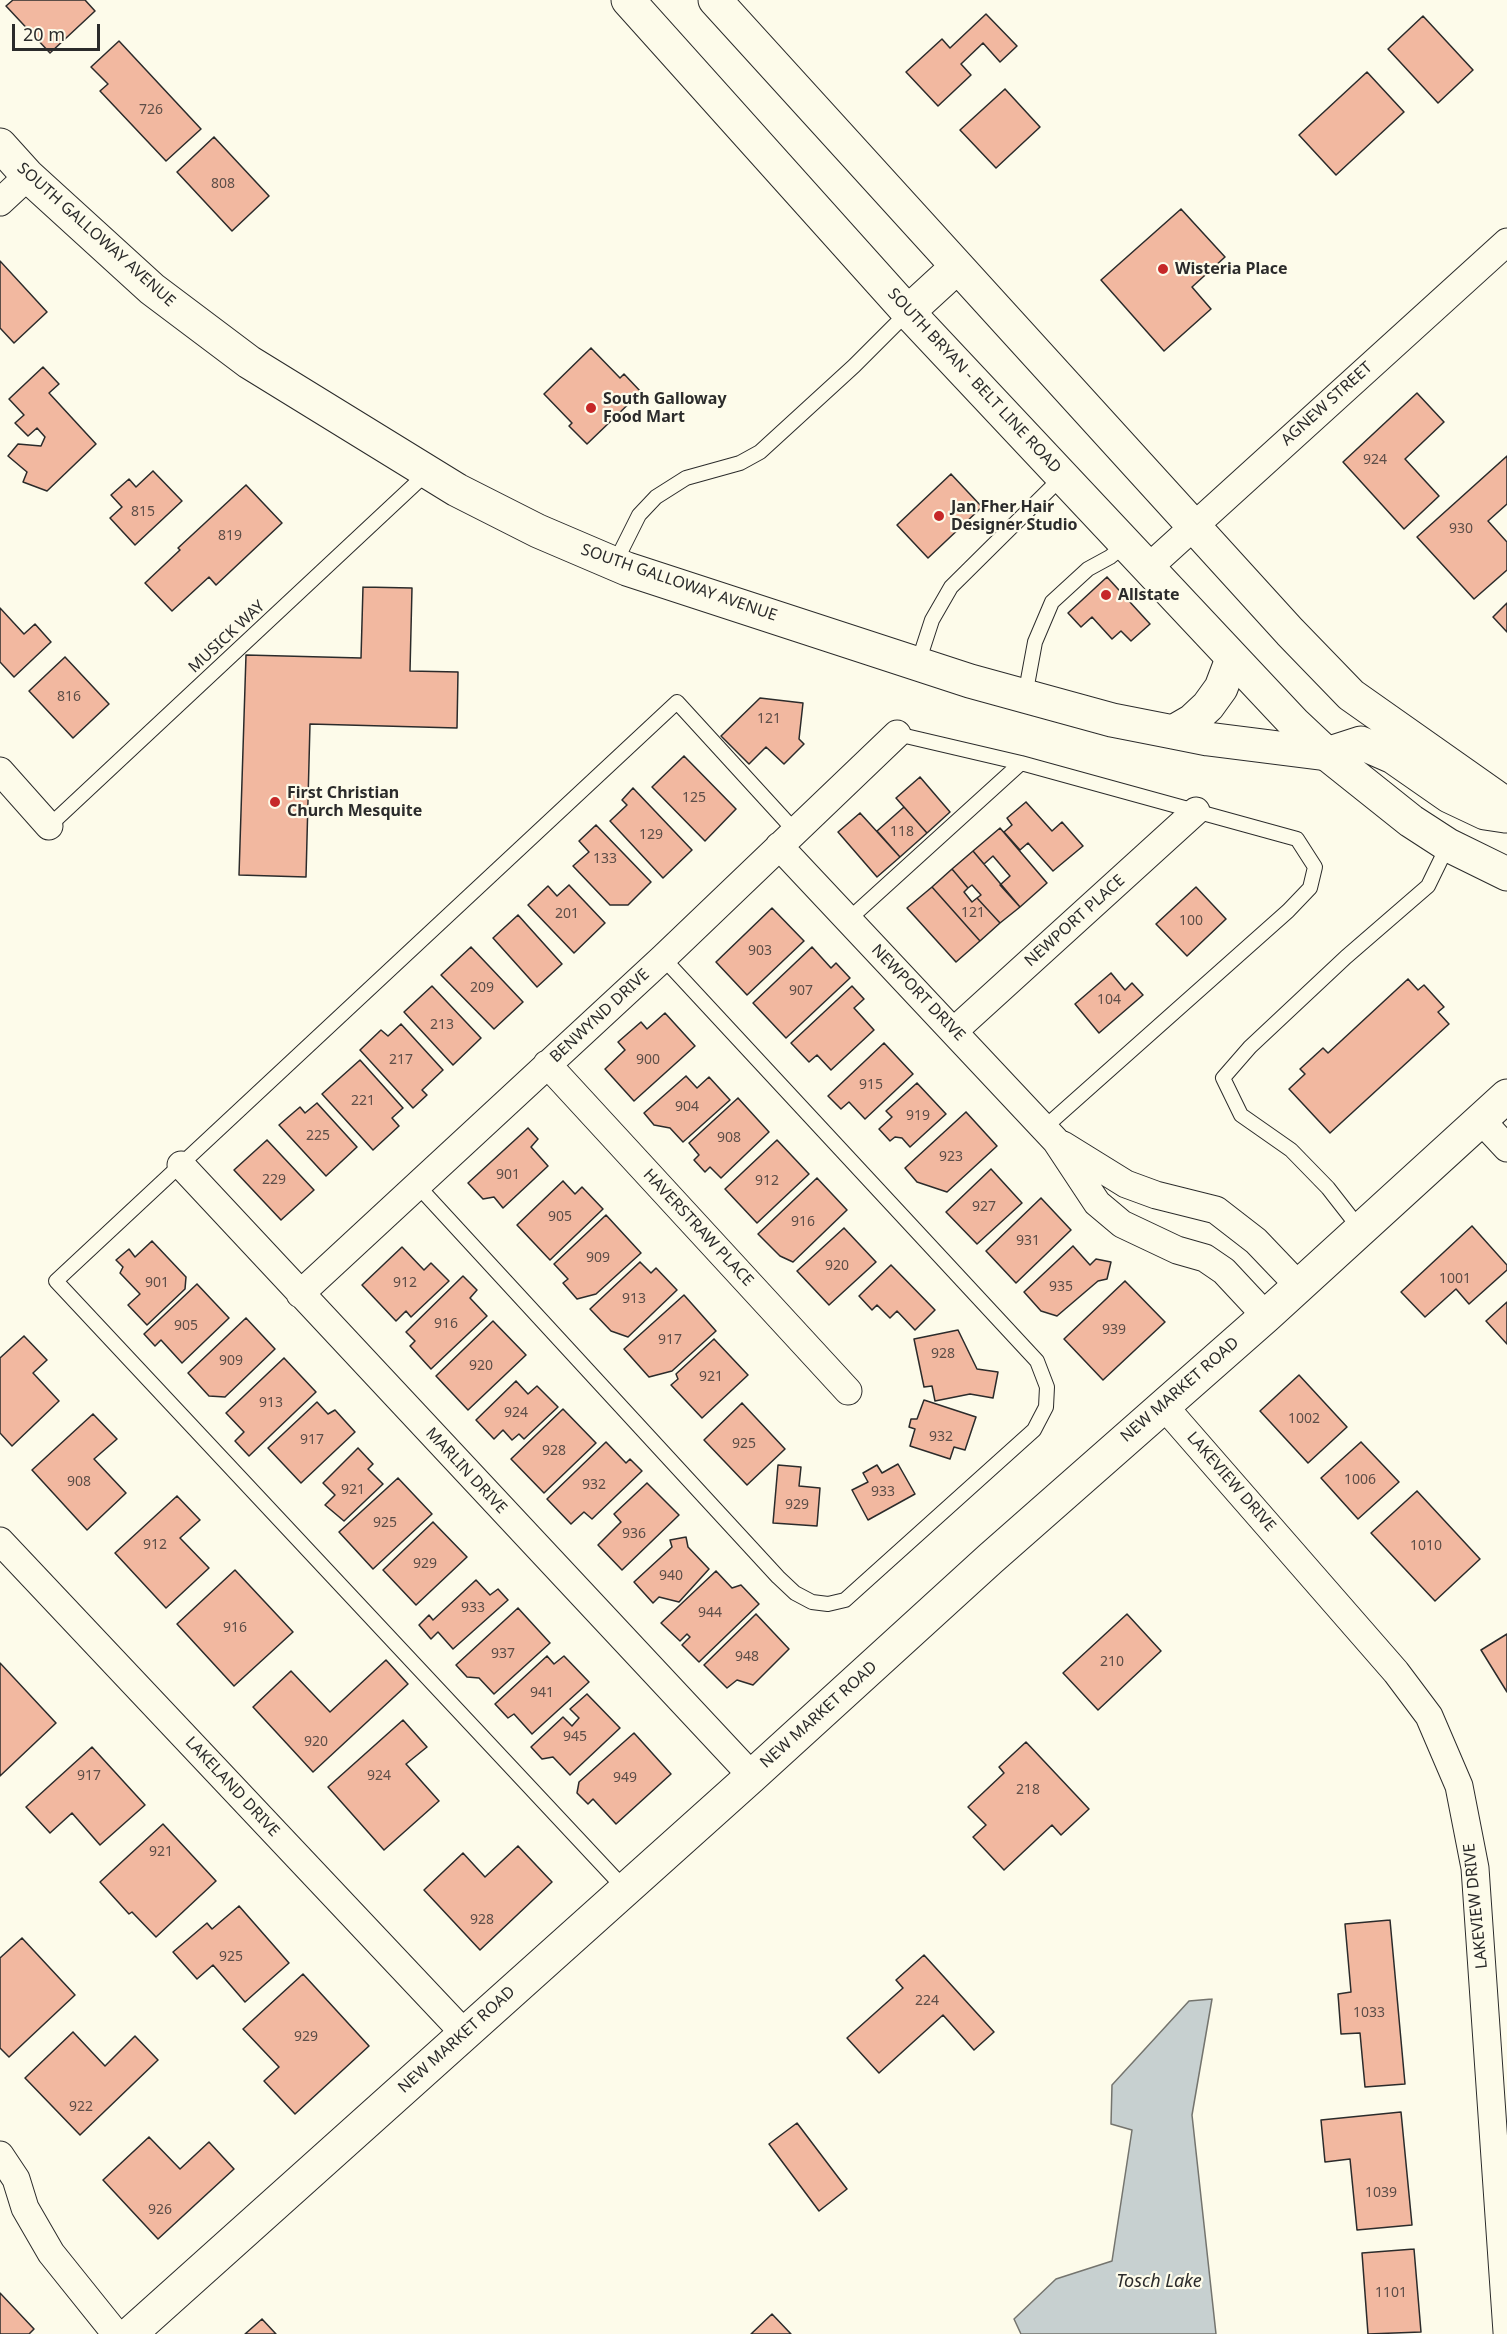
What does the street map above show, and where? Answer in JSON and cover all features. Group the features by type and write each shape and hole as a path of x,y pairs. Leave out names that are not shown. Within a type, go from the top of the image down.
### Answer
{"main road":[{"name":"SOUTH BRYAN - BELT LINE ROAD","path":"628,0 908,312 1232,659 1327,754 1411,820 1448,845 1507,874"},
{"path":"715,0 1290,632 1351,695 1507,806"},
{"name":"SOUTH GALLOWAY AVENUE","path":"0,145 28,176 152,289 249,362 458,490 538,531 615,564 1025,696 1112,720 1208,740 1327,754"},
{"path":"908,312 957,267"},
{"path":"1173,732 1192,721 1208,706 1221,688 1232,659"},
{"path":"1327,754 1361,743 1393,757 1449,795 1485,813 1507,816"},
{"path":"1448,845 1491,881 1507,898"},
{"name":"NEW MARKET ROAD","path":"130,2334 752,1776 990,1559 1163,1404 1266,1316 1507,1096"}],"street":[{"path":"0,202 28,176"},
{"name":"AGNEW STREET","path":"1148,568 1507,242"},
{"name":"BENWYND DRIVE","path":"300,1294 663,958 897,734"},
{"path":"0,771 49,826"},
{"name":"NEWPORT PLACE","path":"954,1031 1196,811"},
{"name":"NEWPORT DRIVE","path":"787,839 848,920 1050,1134 1097,1203 1122,1224 1177,1250 1205,1258 1224,1271 1266,1316"},
{"name":"HAVERSTRAW PLACE","path":"547,1064 848,1391"},
{"path":"1480,1119 1507,1148"},
{"name":"NEWPORT DRIVE","path":"1050,1134 1126,1184 1156,1195 1216,1210 1256,1241 1299,1286"},
{"name":"MARLIN DRIVE","path":"181,1165 752,1776"},
{"name":"LAKEVIEW DRIVE","path":"1163,1404 1395,1672 1429,1716 1459,1786 1475,1868 1503,2206 1507,2332"},
{"name":"LAKELAND DRIVE","path":"0,1541 464,2033"},
{"path":"0,2155 16,2178 25,2208 51,2253 116,2334"}],"lane":[{"path":"615,564 639,515 656,497 686,478 740,463 760,452 908,312"},
{"name":"MUSICK WAY","path":"49,826 428,472"},
{"path":"918,663 932,620 951,587 1062,477"},
{"path":"1025,696 1035,642 1052,602 1088,569 1110,558 1126,544"},
{"path":"625,1889 56,1281 677,702 787,839"},
{"path":"897,734 1021,763 1297,839 1315,867 1310,888 1050,1134"},
{"path":"848,920 1021,763"},
{"path":"1360,1229 1328,1188 1290,1150 1241,1115 1223,1078 1250,1047 1428,886 1448,845"},
{"path":"417,1185 778,1577 795,1593 812,1602 828,1604 845,1600 1034,1430 1046,1407 1047,1387 1037,1361 663,958"}],"water":[{"name":"Tosch Lake","path":"1212,1999 1192,2115 1216,2334 1021,2334 1014,2319 1056,2279 1112,2261 1132,2130 1111,2124 1112,2085 1189,2001"}],"building":[{"path":"13,0 85,0 95,11 50,53 6,6"},
{"path":"986,14 1017,46 1000,62 983,43 961,64 971,75 938,106 906,72 942,39 950,48"},
{"path":"1423,16 1473,70 1438,103 1388,49"},
{"path":"119,41 201,129 166,161 100,91 108,84 91,67"},
{"path":"1367,72 1404,112 1336,175 1299,135"},
{"path":"1005,89 1040,127 996,168 960,130"},
{"path":"214,137 269,196 232,231 177,172"},
{"name":"Wisteria Place","path":"1181,209 1225,257 1192,287 1211,309 1164,351 1101,280"},
{"path":"0,261 47,312 14,343 0,328"},
{"name":"South Galloway Food Mart","path":"591,348 620,378 624,374 641,392 587,444 569,426 572,423 544,394"},
{"path":"43,367 59,384 49,393 96,444 47,491 23,482 27,472 8,456 18,444 41,446 45,437 37,428 28,436 15,423 24,415 9,399"},
{"path":"1417,393 1444,422 1405,459 1439,496 1404,529 1343,462"},
{"path":"1507,456 1507,504 1488,521 1507,542 1507,570 1474,599 1417,537"},
{"path":"153,471 182,501 135,545 110,518 122,507 111,495 129,479 136,487"},
{"name":"Jan Fher Hair Designer Studio","path":"951,474 982,507 928,558 897,525"},
{"path":"246,485 282,523 216,585 209,577 172,611 145,583 180,550 178,548"},
{"name":"Allstate","path":"1107,577 1150,624 1131,641 1121,631 1112,639 1092,617 1081,627 1068,613"},
{"name":"First Christian Church Mesquite","path":"363,587 412,588 410,671 458,672 457,728 310,724 306,877 239,875 246,655 361,658"},
{"path":"1507,603 1507,632 1493,617"},
{"path":"0,608 24,634 35,624 51,642 14,677 0,662"},
{"path":"65,657 109,704 73,738 29,691"},
{"path":"760,698 803,703 799,739 804,744 784,764 766,747 749,764 721,736"},
{"path":"684,756 736,809 705,841 652,787"},
{"path":"920,777 950,812 927,833 896,798"},
{"path":"633,788 692,850 663,878 610,821 627,805 622,800"},
{"path":"1026,802 1052,831 1062,822 1083,846 1053,871 1028,843 1020,850 1004,832 1012,825 1007,818"},
{"path":"904,807 927,833 900,857 877,831"},
{"path":"860,813 900,857 877,877 838,832"},
{"path":"596,825 651,882 628,905 610,905 573,866 589,852 579,841"},
{"path":"1000,828 1047,883 1020,907 1000,885 1010,876 993,856 984,864 973,851"},
{"path":"973,851 1020,907 1000,923 977,898 981,895 972,885 968,888 952,869"},
{"path":"952,869 968,888 964,892 972,902 977,898 1000,923 980,941 932,887"},
{"path":"569,885 605,923 574,953 528,905 548,886 557,896"},
{"path":"932,887 980,941 956,962 907,908"},
{"path":"1196,887 1226,919 1187,956 1156,924"},
{"path":"772,908 804,941 747,995 716,962"},
{"path":"518,915 562,964 537,987 493,938"},
{"path":"471,947 523,1002 494,1029 441,975"},
{"path":"812,947 831,968 836,963 850,978 786,1038 753,1003"},
{"path":"1111,973 1125,990 1132,983 1143,995 1099,1033 1075,1004"},
{"path":"1408,979 1418,990 1424,985 1444,1007 1438,1012 1449,1024 1330,1133 1289,1089 1305,1074 1300,1069 1323,1048 1328,1053"},
{"path":"432,986 481,1038 453,1065 404,1012"},
{"path":"852,986 864,999 854,1008 874,1030 831,1070 817,1055 809,1062 791,1043"},
{"path":"665,1013 695,1046 634,1101 605,1069 625,1050 618,1042 641,1022 647,1029"},
{"path":"401,1024 443,1070 422,1090 427,1095 413,1108 360,1050 381,1030 388,1036"},
{"path":"884,1043 913,1074 865,1119 849,1102 841,1109 828,1096"},
{"path":"360,1060 403,1108 392,1118 399,1126 373,1150 322,1094"},
{"path":"686,1076 697,1088 709,1077 730,1100 683,1142 670,1128 654,1125 644,1113"},
{"path":"917,1083 946,1114 910,1147 902,1138 895,1137 890,1141 879,1129 892,1117 886,1111"},
{"path":"738,1098 769,1132 721,1178 710,1167 705,1172 694,1160 699,1155 689,1143"},
{"path":"317,1103 357,1147 326,1176 279,1125 300,1107 305,1113"},
{"path":"966,1112 997,1146 947,1192 917,1182 905,1168"},
{"path":"528,1128 538,1139 531,1147 548,1166 503,1208 494,1197 483,1199 468,1183"},
{"path":"267,1140 314,1190 281,1220 234,1170"},
{"path":"777,1140 809,1174 757,1223 725,1189"},
{"path":"991,1169 1022,1203 977,1244 946,1212"},
{"path":"817,1178 847,1210 793,1262 780,1256 758,1234"},
{"path":"563,1181 575,1194 582,1187 603,1209 550,1260 517,1225"},
{"path":"1041,1198 1071,1230 1016,1283 986,1251"},
{"path":"606,1215 641,1253 596,1294 577,1299 563,1283 568,1279 554,1264"},
{"path":"1472,1226 1507,1265 1507,1270 1469,1304 1456,1289 1425,1317 1401,1292"},
{"path":"844,1228 876,1262 829,1305 797,1271"},
{"path":"152,1241 186,1277 185,1289 147,1325 128,1305 140,1294 120,1273 123,1267 116,1260 129,1249 135,1257"},
{"path":"1073,1246 1090,1265 1096,1259 1111,1262 1107,1279 1098,1281 1057,1316 1041,1311 1024,1292"},
{"path":"402,1247 424,1270 431,1263 449,1281 411,1317 406,1311 396,1321 362,1285"},
{"path":"640,1262 651,1273 656,1268 677,1290 628,1337 611,1331 590,1309"},
{"path":"891,1265 935,1310 915,1330 897,1311 890,1318 877,1305 872,1310 859,1296"},
{"path":"463,1276 477,1290 470,1298 487,1316 431,1369 410,1346 415,1341 406,1332"},
{"path":"1125,1281 1165,1322 1103,1380 1064,1339"},
{"path":"197,1284 229,1318 182,1363 161,1340 155,1346 144,1334"},
{"path":"684,1295 716,1331 672,1371 649,1377 624,1349"},
{"path":"1507,1302 1507,1344 1486,1321"},
{"path":"246,1318 275,1349 225,1397 209,1396 188,1373"},
{"path":"493,1321 526,1355 468,1410 436,1376"},
{"path":"958,1330 977,1369 998,1372 993,1398 970,1394 935,1401 932,1386 924,1387 914,1339"},
{"path":"24,1336 47,1360 33,1373 59,1401 12,1446 0,1433 0,1358"},
{"path":"714,1339 748,1375 702,1418 671,1385 678,1379 676,1374"},
{"path":"284,1358 316,1392 249,1456 235,1441 244,1432 226,1413"},
{"path":"1299,1375 1347,1427 1308,1463 1260,1411"},
{"path":"516,1381 528,1394 537,1386 558,1407 524,1439 519,1434 512,1440 503,1430 494,1439 476,1420"},
{"path":"924,1400 976,1417 965,1450 954,1447 950,1459 910,1446 915,1429 909,1427 911,1419 917,1419"},
{"path":"317,1402 328,1414 335,1410 355,1432 301,1483 268,1448"},
{"path":"742,1403 785,1449 747,1485 704,1440"},
{"path":"563,1409 596,1443 544,1493 511,1459"},
{"path":"93,1414 117,1439 94,1459 126,1493 87,1530 32,1470"},
{"path":"606,1442 626,1463 630,1459 642,1471 592,1519 584,1512 571,1524 547,1499"},
{"path":"1361,1442 1399,1482 1358,1519 1321,1478"},
{"path":"358,1448 373,1464 368,1469 383,1484 344,1521 325,1505 335,1495 323,1483"},
{"path":"898,1464 915,1494 868,1520 852,1490 868,1482 863,1473 877,1465 882,1473"},
{"path":"778,1465 801,1467 799,1486 820,1488 817,1526 773,1523"},
{"path":"398,1478 432,1514 373,1569 339,1532"},
{"path":"647,1483 679,1515 622,1570 598,1545 621,1522 614,1514"},
{"path":"1417,1491 1480,1559 1435,1601 1371,1533"},
{"path":"177,1496 200,1520 180,1538 209,1568 166,1608 115,1553"},
{"path":"433,1522 467,1557 416,1605 383,1570"},
{"path":"686,1537 688,1547 709,1569 679,1602 659,1597 653,1603 634,1582 672,1547 670,1540"},
{"path":"235,1570 293,1632 234,1686 177,1624"},
{"path":"716,1571 732,1588 741,1585 759,1604 699,1662 682,1645 690,1637 687,1634 680,1641 661,1623"},
{"path":"476,1580 490,1595 498,1589 508,1600 453,1649 438,1632 431,1639 419,1625 429,1615 433,1620"},
{"path":"518,1608 550,1643 494,1694 479,1678 467,1677 456,1665"},
{"path":"756,1614 789,1649 753,1685 737,1680 727,1688 704,1665"},
{"path":"1127,1614 1161,1651 1098,1710 1063,1673"},
{"path":"1507,1634 1507,1692 1481,1650"},
{"path":"547,1656 554,1664 564,1656 589,1682 532,1734 514,1714 508,1718 495,1704"},
{"path":"386,1660 408,1684 313,1772 253,1707 291,1671 330,1712"},
{"path":"0,1663 56,1723 0,1776"},
{"path":"587,1694 620,1728 570,1775 553,1757 542,1759 531,1747 563,1717 572,1726 579,1718 570,1709"},
{"path":"403,1720 427,1747 406,1764 439,1801 384,1850 328,1787"},
{"path":"634,1733 671,1774 616,1824 593,1799 588,1804 577,1793 579,1782"},
{"path":"1026,1742 1089,1809 1061,1835 1052,1825 1004,1870 973,1837 986,1825 968,1807 1004,1773 999,1767"},
{"path":"92,1747 145,1805 100,1845 72,1813 50,1833 26,1807"},
{"path":"163,1824 216,1881 156,1937 132,1912 129,1914 100,1882"},
{"path":"518,1846 552,1882 480,1950 424,1890 463,1853 485,1877"},
{"path":"239,1906 289,1963 245,2002 213,1965 197,1979 173,1952 207,1923 212,1929"},
{"path":"1390,1920 1405,2084 1365,2087 1360,2033 1341,2034 1338,1994 1351,1992 1345,1924"},
{"path":"22,1938 75,1995 9,2057 0,2048 0,1958"},
{"path":"924,1955 994,2032 974,2050 943,2015 879,2073 847,2038 903,1988 896,1980"},
{"path":"303,1974 369,2046 295,2114 264,2081 279,2067 243,2029"},
{"path":"73,2032 105,2066 135,2036 158,2060 80,2135 25,2078"},
{"path":"1401,2112 1412,2225 1357,2230 1350,2159 1325,2162 1321,2120"},
{"path":"797,2123 847,2189 819,2211 769,2144"},
{"path":"149,2137 180,2169 209,2142 234,2169 158,2239 103,2180"},
{"path":"1414,2249 1421,2332 1368,2334 1362,2253"},
{"path":"0,2293 34,2329 29,2334 0,2334"},
{"path":"772,2314 791,2334 751,2334"},
{"path":"262,2319 276,2334 245,2334"}],"place":[{"name":"Wisteria Place","path":"1163,269"},
{"name":"South Galloway Food Mart","path":"591,408"},
{"name":"Jan Fher Hair Designer Studio","path":"939,516"},
{"name":"Allstate","path":"1106,595"},
{"name":"First Christian Church Mesquite","path":"275,802"}]}
